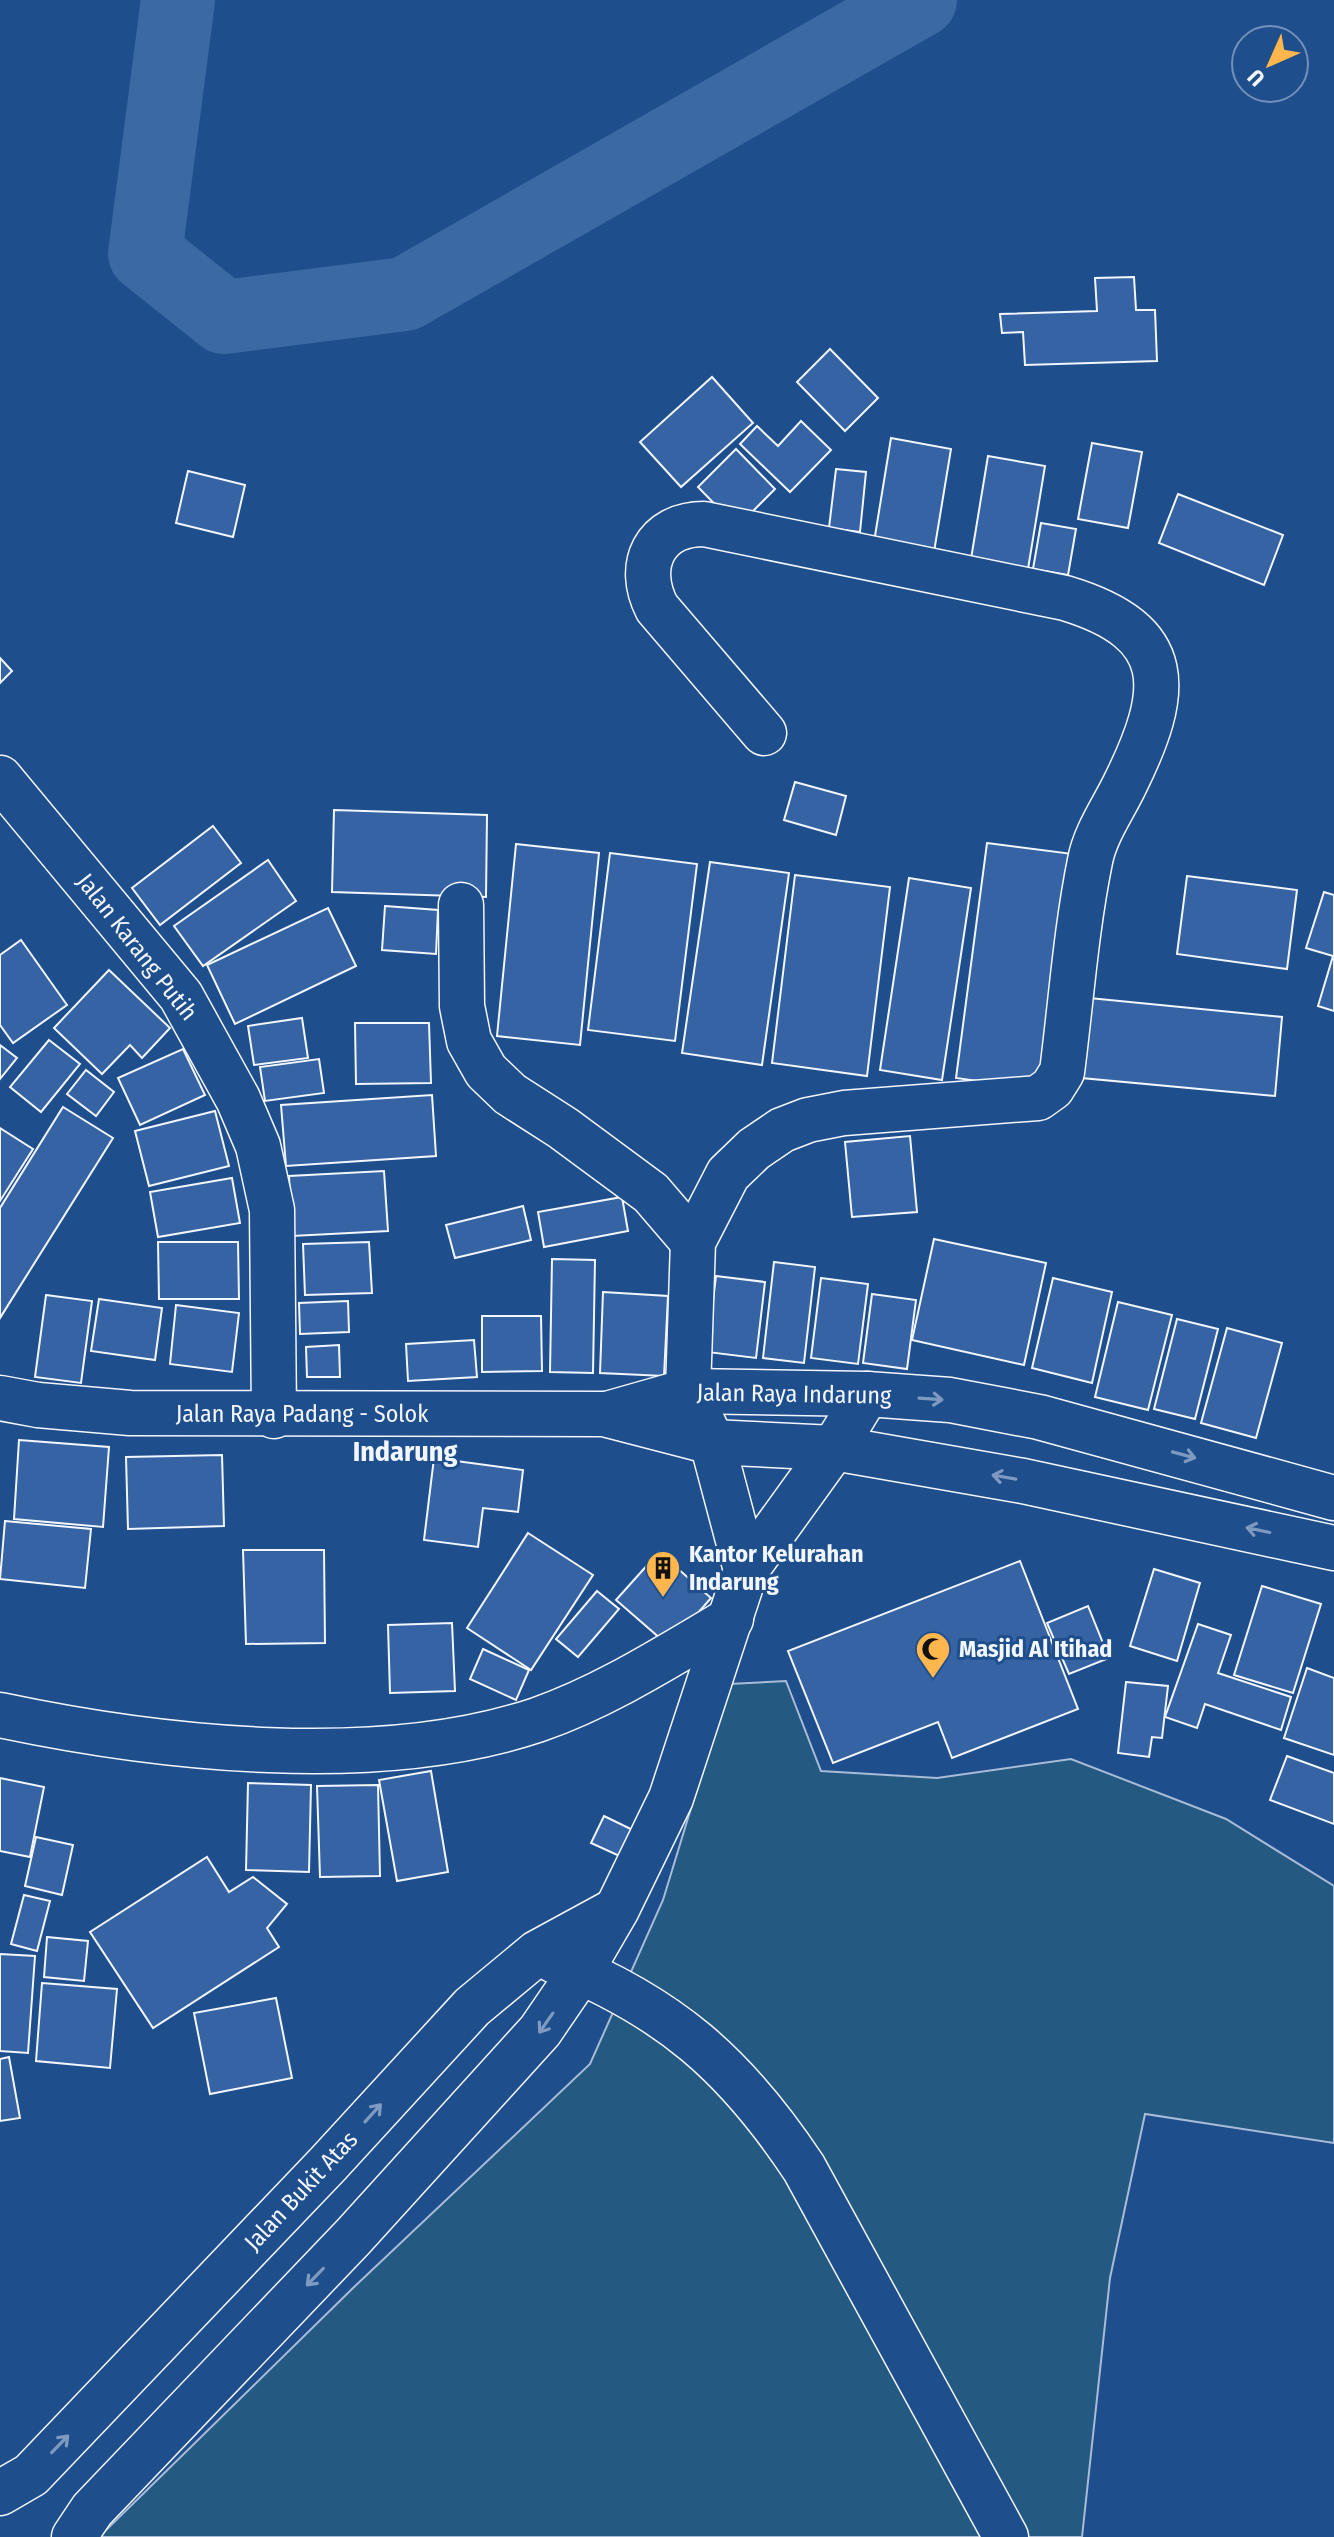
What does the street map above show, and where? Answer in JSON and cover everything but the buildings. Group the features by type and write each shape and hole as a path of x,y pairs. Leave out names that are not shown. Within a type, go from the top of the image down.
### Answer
{"main road":[{"path":"746,1570 712,1442 688,1391 693,1242 728,1174 754,1149 782,1130 844,1113 1038,1098 1052,1088 1062,1072 1090,859 1143,745 1155,710 1157,675 1149,651 1131,626 1102,609 1078,601 704,524 685,524 670,530 653,552 648,590 657,608 764,733"},
{"name":"Jalan Karang Putih","path":"0,778 181,996 238,1099 258,1146 272,1210 274,1416"},
{"path":"461,905 462,1006 469,1041 486,1071 510,1094 563,1128 651,1193 693,1242"},
{"name":"Jalan Raya Indarung","path":"604,1414 688,1391 867,1394 950,1400 1039,1417 1334,1498"},
{"path":"74,2537 92,2510 353,2237 492,2088 540,2031 581,1971 617,1909 671,1798 746,1570 834,1448 867,1394"},
{"name":"Jalan Raya Padang - Solok","path":"0,1398 38,1405 130,1413 274,1416 604,1414"},
{"name":"Jalan Raya Indarung","path":"604,1414 712,1442 834,1448 1023,1481 1334,1548"},
{"path":"0,1715 136,1740 303,1749 425,1744 486,1734 591,1699 731,1619"},
{"name":"Jalan Bukit Atas","path":"0,2493 31,2475 303,2190 444,2035 501,1981 537,1953 617,1909"},
{"path":"537,1953 642,2000 682,2029 729,2071 777,2128 804,2168 1006,2537"},
{"path":"303,2190 353,2237"}],"shaded area":[{"path":"786,1681 821,1771 937,1778 1071,1759 1226,1819 1334,1886 1334,2143 1145,2114 1110,2278 1082,2537 99,2537 353,2288 590,2064 663,1900 729,1684"}],"waterway":[{"path":"178,0 145,254 224,317 405,294 920,0"}],"place":[{"name":"Kantor Kelurahan Indarung","path":"663,1599"},
{"name":"Masjid Al Itihad","path":"933,1680"}],"district":[{"name":"Indarung","path":"405,1451"}]}
